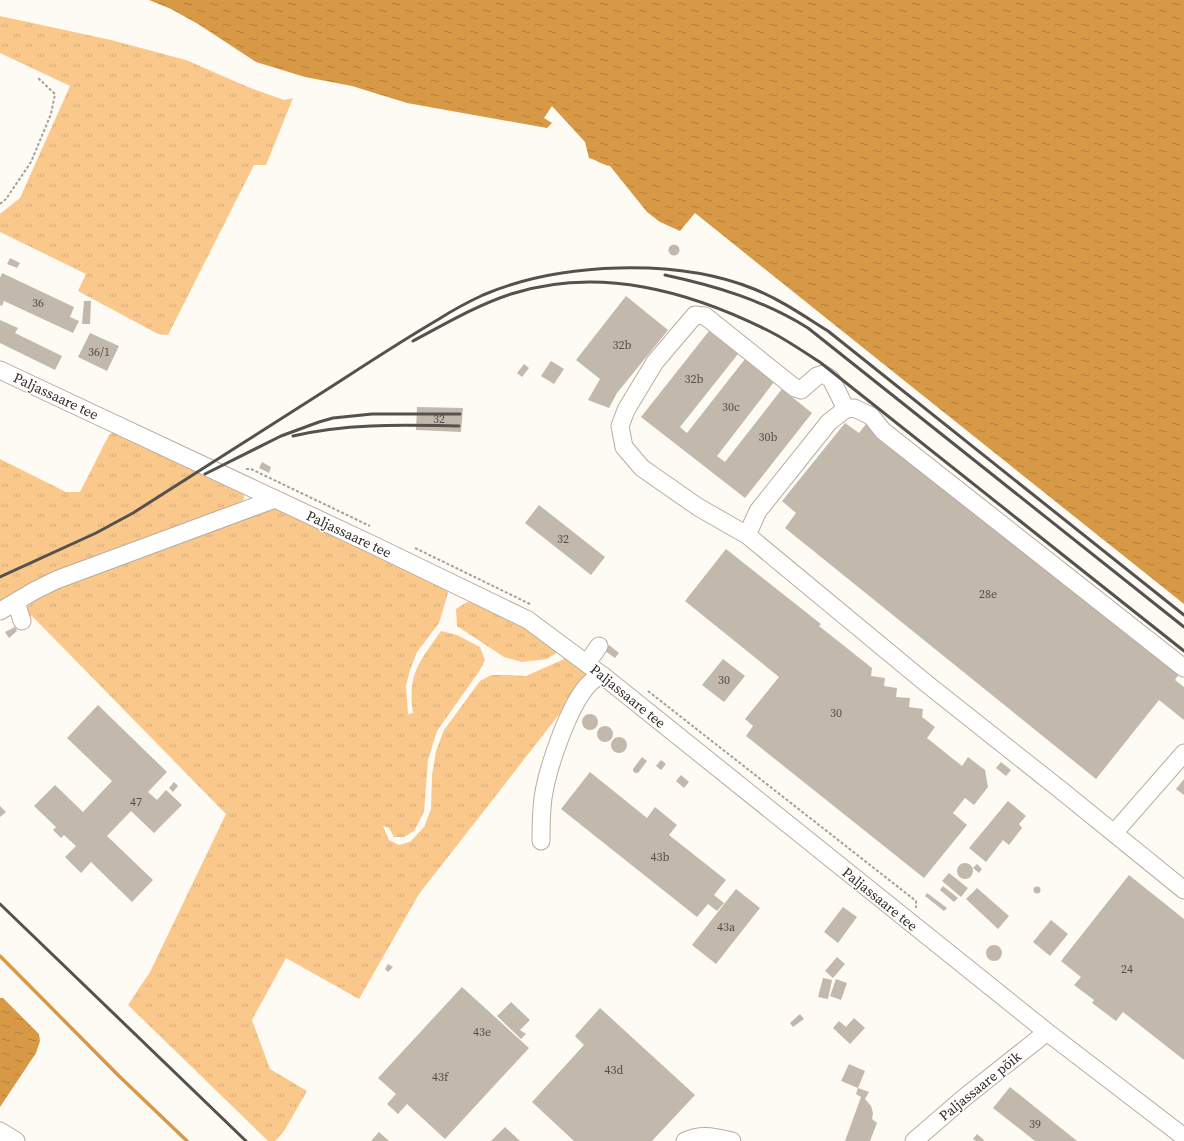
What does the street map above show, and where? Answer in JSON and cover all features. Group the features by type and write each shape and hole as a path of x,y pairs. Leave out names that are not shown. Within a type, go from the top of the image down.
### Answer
{"street":[{"path":"846,409 831,379 823,374 817,376 801,390 795,388 705,316 695,315 655,362 626,410 620,426 624,447 648,473 698,508 747,535 927,684 1184,890"},
{"name":"Paljassaare tee","path":"0,370 371,544 528,620 602,674 1047,1032 1184,1137"},
{"path":"747,535 758,512 829,422 846,409 854,408 871,416 883,431 1184,668"},
{"path":"0,611 56,580 275,499"},
{"path":"16,602 22,621"},
{"path":"588,663 599,646"},
{"path":"541,841 543,798 549,771 561,735 574,705 589,684 602,674"},
{"path":"1114,833 1184,753"},
{"name":"Paljassaare põik","path":"914,1141 965,1097 1047,1032"},
{"path":"0,1131 16,1141"},
{"path":"685,1141 694,1137 707,1136 732,1141"}],"path":[{"path":"0,204 6,199 31,162 51,114 55,94 37,77"}],"green space":[{"path":"0,16 111,40 186,60 248,87 284,100 293,98 266,165 254,165 168,335 158,334 78,291 86,274 0,232 0,214 20,198 70,86 0,53"},
{"path":"115,431 244,490 244,499 238,506 0,608 0,459 66,492 80,492 109,435"},
{"path":"270,506 446,586 448,593 439,623 417,652 410,670 406,686 408,714 413,713 412,688 417,669 421,660 441,631 457,635 480,647 485,660 480,670 437,731 428,760 424,812 414,831 404,837 394,837 389,828 383,826 389,840 399,845 410,842 424,827 431,809 432,775 436,751 444,730 480,681 491,675 526,676 562,660 568,655 587,674 586,680 419,894 359,999 286,958 252,1020 270,1069 307,1091 284,1131 275,1141 268,1141 128,1005 150,972 226,814 32,616 26,618 25,616 27,607 41,596 135,557"},
{"path":"467,602 483,603 518,621 561,650 547,659 522,662 504,657 457,626 456,609"}],"water":[{"path":"149,0 1184,0 1184,604 695,213 680,231 660,222 647,212 610,166 604,165 589,158 585,142 552,106 544,118 552,123 547,128 407,103 352,86 305,77 256,62 198,24 171,9"},
{"path":"0,998 3,998 39,1034 40,1041 36,1053 0,1107"}],"building":[{"path":"672,245 676,245 678,246 678,254 672,255 669,252 669,248"},
{"path":"10,258 20,263 17,268 7,264"},
{"path":"2,273 74,307 70,317 79,321 73,333 4,301 2,306 0,305 0,278"},
{"path":"626,296 668,330 617,393 609,408 588,400 600,379 576,360"},
{"path":"84,301 91,301 90,324 82,324"},
{"path":"0,320 18,328 15,333 62,356 55,370 0,343"},
{"path":"709,331 738,354 680,427 687,433 745,359 774,382 717,456 725,462 782,389 812,413 745,498 641,417"},
{"path":"90,333 119,346 107,371 78,357"},
{"path":"551,361 564,369 554,384 541,376"},
{"path":"524,364 529,368 522,377 517,373"},
{"path":"417,407 463,408 461,432 416,430"},
{"path":"845,423 859,433 866,424 1179,674 1175,680 1184,687 1184,720 1159,700 1096,779 785,528 796,513 782,501"},
{"path":"262,462 271,467 269,473 259,468"},
{"path":"539,505 605,557 591,575 525,523"},
{"path":"726,549 821,624 819,626 872,668 871,676 885,678 884,686 897,688 896,697 910,698 909,707 923,709 922,717 935,727 927,738 962,766 968,757 985,770 988,787 974,805 965,798 953,813 967,825 924,878 746,736 753,726 745,719 779,677 685,601"},
{"path":"15,627 17,631 9,638 5,632"},
{"path":"609,645 619,653 615,658 605,651"},
{"path":"723,659 745,676 724,702 702,685"},
{"path":"98,705 167,772 148,792 157,800 166,790 182,805 154,833 131,811 107,836 153,880 132,902 91,862 81,873 65,857 76,846 64,835 61,838 53,830 56,827 34,806 55,785 83,812 112,781 67,738"},
{"path":"587,714 593,714 598,719 596,728 593,730 587,730 582,725 582,719"},
{"path":"602,726 608,726 613,731 611,740 608,742 602,742 597,737 597,731"},
{"path":"616,737 622,737 627,742 625,751 622,753 616,753 611,748 611,742"},
{"path":"642,757 647,761 638,773 635,773 633,769"},
{"path":"661,760 666,764 661,770 656,766"},
{"path":"1001,762 1011,770 1006,776 996,768"},
{"path":"590,772 647,818 655,807 677,825 669,835 726,880 714,895 724,903 717,911 708,904 697,917 561,809"},
{"path":"681,775 689,782 684,788 676,781"},
{"path":"1184,779 1184,795 1176,789"},
{"path":"174,782 178,786 173,792 169,788"},
{"path":"1008,801 1026,816 1019,824 1022,828 1009,845 1003,840 986,862 969,848"},
{"path":"0,806 6,812 0,817"},
{"path":"965,863 971,865 973,871 971,877 965,879 959,877 957,871 959,865"},
{"path":"977,864 982,869 979,873 973,868"},
{"path":"949,873 968,888 961,897 942,881"},
{"path":"1129,875 1184,919 1184,1060 1123,1012 1116,1021 1092,1003 1094,1000 1074,985 1081,977 1061,961"},
{"path":"943,886 958,898 954,902 940,890"},
{"path":"1037,886 1041,890 1037,894 1033,890"},
{"path":"977,888 1009,916 998,929 966,899"},
{"path":"736,889 760,908 716,964 692,945"},
{"path":"927,893 947,908 944,911 925,896"},
{"path":"843,907 857,917 838,943 824,932"},
{"path":"1051,920 1068,934 1050,956 1033,942"},
{"path":"994,945 1001,950 1002,953 997,960 994,961 987,956 986,953 991,946"},
{"path":"837,957 845,964 833,978 825,971"},
{"path":"388,964 393,967 388,972 385,969"},
{"path":"823,978 832,980 828,999 818,997"},
{"path":"836,979 847,983 841,1000 830,996"},
{"path":"462,987 529,1048 445,1139 407,1104 398,1114 387,1104 396,1094 378,1078"},
{"path":"511,1002 530,1020 520,1030 526,1034 521,1039 497,1016"},
{"path":"600,1008 695,1095 652,1141 574,1141 532,1102 584,1045 575,1036"},
{"path":"800,1014 804,1019 793,1027 790,1023"},
{"path":"854,1018 865,1028 850,1044 833,1028 839,1021 846,1027"},
{"path":"849,1064 865,1071 858,1088 841,1081"},
{"path":"1010,1087 1077,1141 1035,1141 993,1108"},
{"path":"858,1088 869,1092 865,1099 871,1106 873,1113 872,1119 877,1123 870,1141 845,1141 861,1097 856,1094"},
{"path":"505,1127 520,1141 491,1141"},
{"path":"379,1132 389,1141 371,1141"},
{"path":"977,1134 984,1140 983,1141 976,1141 973,1139"}],"waterway":[{"path":"0,956 119,1076 187,1141"}],"railway":[{"path":"0,577 96,533 133,513 399,343 455,309 483,295 514,284 582,270 618,268 655,269 690,272 723,279 754,289 783,303 828,331 1184,615"},
{"path":"665,275 703,284 739,295 774,309 808,328 1184,627"},
{"path":"413,341 461,315 498,298 544,286 578,282 611,283 643,287 676,294 707,304 739,317 776,335 821,363 1184,651"},
{"path":"205,474 281,436 333,418 372,414 460,414"},
{"path":"293,436 355,427 397,425 459,426"},
{"path":"0,904 246,1141"}]}
